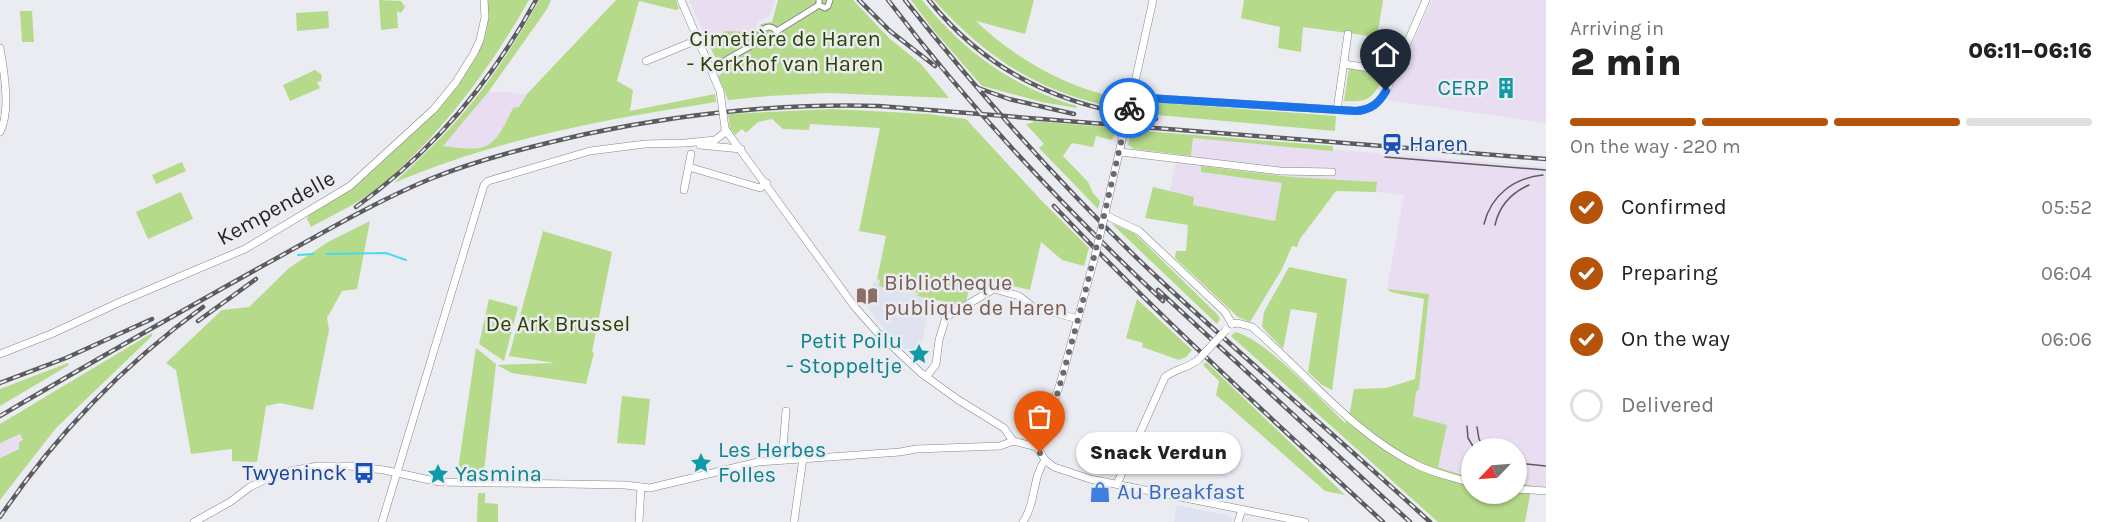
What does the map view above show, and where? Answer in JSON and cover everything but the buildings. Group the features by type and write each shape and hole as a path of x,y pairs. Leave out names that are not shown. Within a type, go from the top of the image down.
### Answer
{"street":[{"name":"Kempendelle","path":"0,354 226,257 305,218 350,186 367,173 434,109 456,82 474,53 484,27 484,0"},
{"path":"681,0 720,91 726,130 767,183 854,306 897,352 926,377 1004,428 1013,441"},
{"path":"777,31 773,27 765,28 761,35 763,39 770,43 773,42 777,31 819,2 825,8 830,0"},
{"path":"1036,447 1060,384 1095,256 1153,0"},
{"path":"1131,98 1361,111 1375,105 1386,91 1426,0"},
{"path":"1338,110 1348,34"},
{"path":"646,61 697,39"},
{"path":"710,69 763,39"},
{"path":"0,48 4,76 5,113 0,132"},
{"path":"1344,64 1395,72"},
{"path":"382,522 484,185 488,180 590,151 645,144 715,140 726,130"},
{"path":"686,143 741,149"},
{"path":"1120,152 1280,171 1332,172"},
{"path":"684,190 691,154"},
{"path":"689,167 760,188 767,183"},
{"path":"1104,217 1139,231 1225,312 1229,327"},
{"path":"926,377 936,364 939,340 946,317 994,289 1019,296 1033,307 1078,319"},
{"path":"1116,484 1165,377 1171,372 1190,366 1229,327 1238,323 1252,327 1371,436 1420,466 1461,479"},
{"path":"782,459 786,411"},
{"path":"194,522 257,484 292,470 318,466 349,466 439,482 650,488 727,468 782,459 900,452 916,449 1000,446 1013,441 1036,447 1045,460 1054,466 1090,479 1305,522"},
{"path":"795,522 803,458"},
{"path":"1023,522 1028,515 1038,470 1045,460"},
{"path":"639,522 640,487"},
{"path":"1527,490 1546,491"},
{"path":"1238,522 1242,509"}],"shaded area":[{"path":"689,0 775,0 770,16 758,21 755,31 726,31 707,41"},
{"path":"1432,0 1546,0 1546,123 1387,100"},
{"path":"488,91 527,94 519,107 513,109 499,137 491,145 469,149 442,146"},
{"path":"1193,138 1546,167 1546,487 1527,485 1527,438 1461,438 1461,475 1438,467 1447,425 1413,416 1429,295 1387,289 1404,195 1376,192 1377,182 1291,177 1202,166 1201,172 1282,183 1276,221 1192,205 1170,190 1178,154 1191,156"},
{"path":"877,279 881,280 879,286 893,286 918,293 917,296 930,300 918,361 888,334 864,303 873,296 870,292 873,282 875,283"},
{"path":"20,434 23,440 19,448 0,458 0,443"},
{"path":"1176,505 1230,516 1232,522 1174,522"}],"green space":[{"path":"379,0 401,1 405,7 401,13 397,11 398,28 381,30"},
{"path":"486,0 529,0 499,50 465,97 407,162 377,189 311,227 307,219 310,213 350,188 440,107 461,80 477,53"},
{"path":"539,0 551,0 489,91 443,146 480,148 494,140 513,108 519,107 527,94 616,0 676,0 679,9 639,1 617,81 633,90 630,111 715,94 716,102 552,132 472,154 394,183 444,135 470,105 522,31"},
{"name":"Cimetière de Haren - Kerkhof van Haren","path":"778,0 853,0 889,38 921,64 949,98 827,93 728,100 718,76 724,72 726,67 721,58 715,57 707,41 726,31 756,32 761,24 772,22"},
{"path":"911,0 922,0 955,36 991,65 1032,89 1077,106 1076,108 1042,102 982,86 935,32"},
{"path":"934,0 1034,0 1025,34 976,21 1008,48 1044,71 1104,95 1124,99 1121,109 1066,94 1018,71 975,40"},
{"path":"1244,0 1383,0 1377,37 1303,27 1301,52 1278,48 1280,27 1241,18"},
{"path":"20,11 32,11 34,42 22,42"},
{"path":"328,11 329,28 297,31 296,13"},
{"path":"1349,68 1384,75 1370,97 1359,101 1344,101"},
{"path":"315,70 322,75 321,81 317,82 320,88 290,101 283,85"},
{"path":"1138,101 1336,116 1335,131 1135,113"},
{"path":"832,109 928,114 966,119 1089,248 1084,266 1062,260 1041,242 1030,290 978,278 971,282 966,301 959,305 917,296 918,293 894,286 892,290 879,286 880,280 877,279 886,236 859,231 880,128 810,124 809,130 783,129 772,119 758,122 746,133 742,129 735,135 730,128 728,114"},
{"path":"1034,121 1117,128 1112,140 1096,136 1093,147 1072,143 1063,156 1088,182 1100,201 1098,209 1039,148 1044,144 1026,124"},
{"path":"1132,130 1333,146 1333,151 1193,138 1191,156 1134,149 1128,145"},
{"path":"182,162 186,171 156,184 152,175"},
{"path":"1201,166 1291,177 1377,182 1376,192 1336,191 1300,239 1297,247 1292,246 1282,269 1250,322 1238,317 1175,258 1176,251 1186,251 1188,225 1145,218 1153,187 1194,197 1193,205 1275,221 1282,183 1201,172"},
{"path":"181,192 193,219 148,239 136,212"},
{"path":"370,221 357,289 342,291 327,318 329,330 313,410 280,403 266,406 257,462 232,461 232,449 191,454 176,370 166,363 222,310 249,307 289,268 328,242"},
{"path":"1111,223 1134,233 1218,315 1220,319 1217,324"},
{"name":"De Ark Brussel","path":"543,231 612,252 592,352 594,353 586,384 512,373 497,365 555,363 509,356"},
{"path":"1289,267 1347,279 1332,390 1322,385 1308,372 1317,313 1291,309 1283,349 1262,327 1264,312"},
{"path":"1387,289 1429,294 1419,389 1416,392 1413,416 1447,425 1438,467 1461,475 1461,504 1527,504 1527,485 1532,485 1525,522 1438,522 1231,336 1235,332 1247,337 1276,357 1345,423 1354,389 1386,388 1415,379 1424,299 1391,292"},
{"path":"489,299 518,307 504,361 479,344"},
{"path":"1137,299 1192,350 1186,357 1179,360 1142,347 1143,343 1126,338"},
{"path":"152,333 152,336 56,428 0,500 0,458 19,449 19,442 23,440 20,434 0,443 0,424"},
{"path":"476,348 496,364 484,471 458,469"},
{"path":"1206,362 1345,495 1325,491 1216,395 1219,381 1203,365"},
{"path":"68,363 69,365 0,406 0,389"},
{"path":"622,396 650,399 645,445 617,443"},
{"path":"478,493 485,493 485,503 498,504 498,522 477,522"}],"waterway":[{"path":"327,254 386,253 406,260"},
{"path":"298,255 314,254"}],"tram line":[{"path":"1385,157 1546,170"},
{"path":"1484,224 1492,205 1505,190 1523,180 1543,175"},
{"path":"1495,225 1499,212 1507,201 1529,185"},
{"path":"1467,426 1468,438"},
{"path":"1477,427 1479,438"},
{"path":"1527,464 1546,466"}],"railway":[{"path":"356,207 410,163 458,114 500,59 536,0"},
{"path":"859,0 890,31 935,66"},
{"path":"888,0 952,80 1019,156 1163,301"},
{"path":"905,0 965,73 1091,213 1193,310 1430,522"},
{"path":"929,0 976,48 1002,67 1030,83 1090,106 1156,119"},
{"path":"978,88 1009,99 1074,114"},
{"path":"0,416 342,222 430,179 468,165 546,143 658,121 768,108 879,106 1546,159"},
{"path":"1054,206 1175,328 1383,522"},
{"path":"198,321 256,279"},
{"path":"1158,290 1410,522"},
{"path":"0,517 43,458 92,403 118,377 203,307"},
{"path":"0,383 66,358 152,319"}],"way so far":[{"path":"1040,453 1036,447 1060,384 1093,265 1129,108"}],"place":[{"name":"CERP","path":"1506,88"},
{"name":"Haren","path":"1392,144"},
{"name":"Bibliotheque publique de Haren","path":"867,296"},
{"name":"Petit Poilu - Stoppeltje","path":"919,354"},
{"name":"Snack Verdun","path":"1040,453"},
{"name":"Les Herbes Folles","path":"701,463"},
{"name":"Twyeninck","path":"364,473"},
{"name":"Yasmina","path":"438,474"},
{"name":"Au Breakfast","path":"1100,492"}],"route":[{"path":"1129,108 1132,97 1361,111 1375,105 1386,91"}]}
